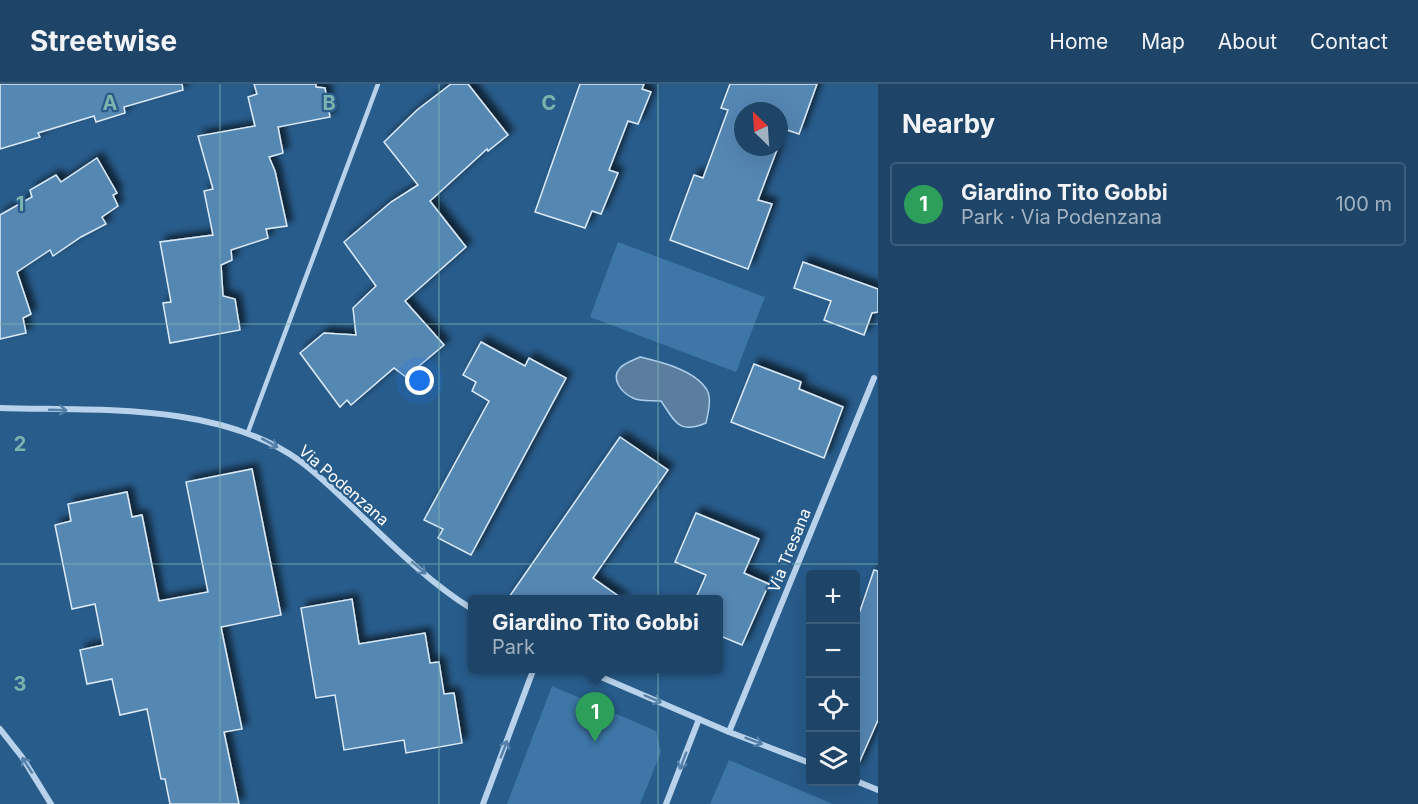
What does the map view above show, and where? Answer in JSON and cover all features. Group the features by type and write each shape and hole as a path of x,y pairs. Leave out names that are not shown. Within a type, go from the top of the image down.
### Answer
{"street":[{"name":"Via Tresana","path":"729,732 874,378"},
{"name":"Via Podenzana","path":"0,408 159,415 202,421 248,432 301,461 423,572 468,606"},
{"path":"483,804 532,673"},
{"path":"590,673 729,732 806,761"},
{"path":"666,804 699,719"},
{"path":"0,729 22,757 51,804"},
{"path":"860,783 878,790"}],"lane":[{"path":"248,432 378,84"}],"shaded area":[{"path":"618,242 765,297 736,372 590,317"},
{"path":"640,357 677,368 702,383 709,398 706,423 683,427 674,420 661,401 639,400 625,393 617,381 617,372 624,365"},
{"path":"552,686 656,731 661,752 640,804 507,804"},
{"path":"729,760 833,804 710,804"}],"building":[{"path":"0,84 182,84 183,90 124,107 125,113 96,122 94,116 38,133 40,137 0,149"},
{"path":"254,84 316,84 316,87 325,88 330,117 278,127 283,153 269,157 275,171 287,226 266,229 268,238 231,250 232,260 221,265 223,296 235,299 240,330 170,343 163,303 171,302 160,242 213,235 204,191 213,189 198,136 255,126 248,97 257,94"},
{"path":"451,84 468,84 508,135 488,151 487,149 430,201 466,247 405,301 444,345 406,377 394,368 351,405 347,400 340,407 300,353 324,333 356,335 353,308 376,286 344,242 391,202 418,185 384,142 417,110"},
{"path":"580,84 644,84 642,89 651,92 638,124 628,121 609,170 618,173 601,214 592,211 585,228 535,212"},
{"path":"730,84 817,84 799,134 788,130 788,102 734,102 734,156 775,156 758,200 772,204 748,269 670,240 694,175 703,178 728,110 721,108"},
{"path":"97,158 117,193 113,195 118,206 102,217 106,224 53,256 50,250 17,272 31,314 23,318 26,333 0,339 0,215 32,197 30,190 56,175 61,182"},
{"path":"803,262 878,289 878,312 872,313 864,335 824,320 831,301 794,288"},
{"path":"481,342 525,366 529,358 566,378 471,555 438,538 443,529 424,520 489,401 472,391 476,382 463,375"},
{"path":"754,364 801,382 799,389 843,407 824,458 731,422"},
{"path":"620,437 668,470 593,578 617,595 510,595"},
{"path":"252,469 281,615 221,627 242,729 224,732 239,804 170,804 165,779 161,779 147,709 120,715 112,679 87,684 80,650 103,645 95,604 72,609 55,525 71,521 68,504 127,492 132,517 142,515 159,601 208,592 186,482"},
{"path":"696,513 759,539 744,573 769,584 742,645 723,637 723,595 697,595 706,575 675,562"},
{"path":"874,570 878,571 878,720 860,761 860,624 860,611"},
{"path":"352,599 359,644 425,633 430,663 439,662 444,694 454,693 462,743 406,753 404,740 344,750 335,695 316,698 301,608"}],"place":[{"name":"Giardino Tito Gobbi","path":"595,742"}]}
